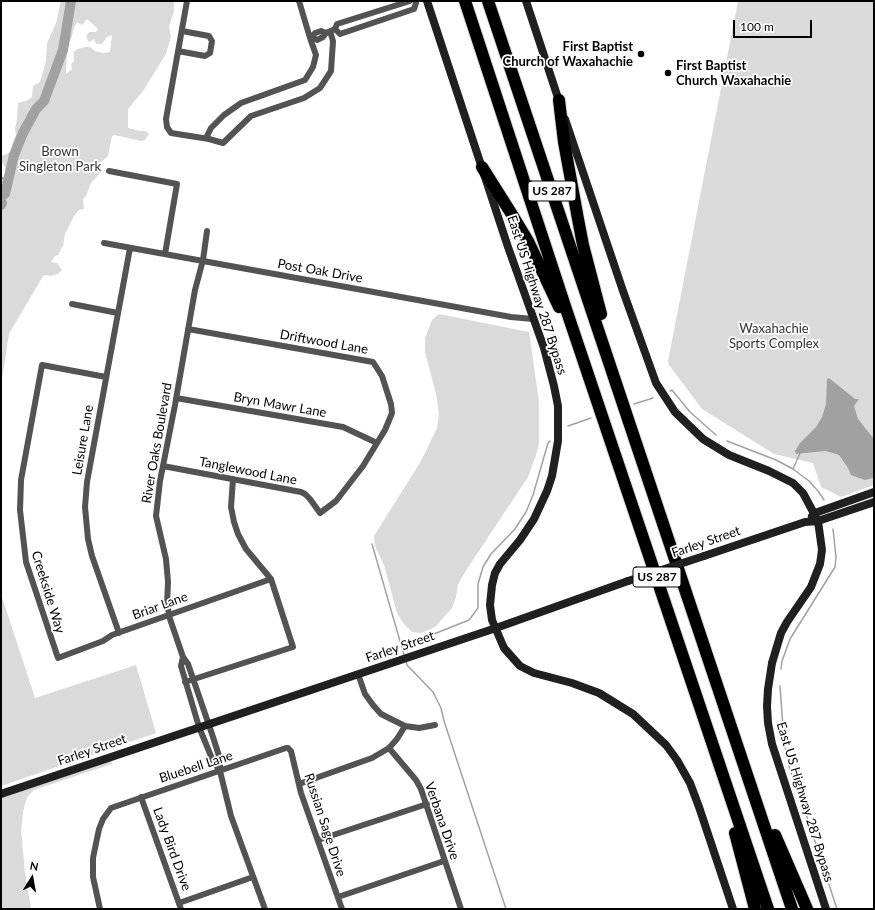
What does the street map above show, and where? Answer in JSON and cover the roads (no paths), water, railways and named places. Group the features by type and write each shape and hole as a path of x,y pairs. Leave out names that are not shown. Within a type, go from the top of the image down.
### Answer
{"highway":[{"name":"US 287","path":"465,1 584,362 768,909"},
{"name":"US 287","path":"488,1 792,909"},
{"path":"559,100 564,142 583,245 615,366 615,381"},
{"path":"482,167 528,241 584,362"},
{"path":"731,727 738,736 767,818 808,909"},
{"path":"729,792 728,805 730,816 755,909"}],"main road":[{"name":"East US Highway 287 Bypass","path":"426,1 544,348 558,406 558,441 552,476 547,492 534,519 520,540 500,564 495,573 490,605 491,616 504,648 520,666 534,673 572,683 599,693 633,714 666,745 677,760 690,783 733,909"},
{"name":"East US Highway 287 Bypass","path":"526,1 623,291 656,383 675,412 703,439 729,455 793,483 803,493 815,513 818,522 822,550 820,564 811,587 781,633 772,663 767,706 768,723 772,744 826,909"},
{"path":"805,522 815,513 874,492"},
{"path":"805,522 818,522 874,502"},
{"name":"Farley Street","path":"1,794 496,628 628,581 805,522"}],"street":[{"path":"187,1 166,119 167,127 171,133 206,138 223,144 251,116 304,98 320,88 331,71 333,41 331,31"},
{"path":"206,138 211,128 224,115 241,103 305,80 313,67 316,55 299,1"},
{"path":"311,38 316,40 323,38 337,24 413,2 426,1"},
{"path":"331,31 340,34 414,9 413,2"},
{"path":"178,51 205,56 210,53 212,41 208,36 182,31"},
{"path":"109,172 177,184 164,254"},
{"name":"River Oaks Boulevard","path":"207,231 203,260 195,290 156,504 156,516 166,559 168,582 167,604 169,615 183,657 188,664 194,680 213,761 220,771 231,816 265,909"},
{"name":"Post Oak Drive","path":"104,243 510,317 533,319"},
{"name":"Leisure Lane","path":"119,633 92,556 88,539 85,507 87,482 130,248"},
{"path":"72,304 118,313"},
{"name":"Driftwood Lane","path":"188,329 373,362 382,376 392,409 391,417 388,425 363,466 336,501 320,513"},
{"name":"Creekside Way","path":"58,658 26,562 20,510 21,480 42,365 106,377"},
{"name":"Bryn Mawr Lane","path":"176,398 343,427 377,443"},
{"name":"Tanglewood Lane","path":"163,466 301,492 310,499 320,513"},
{"path":"185,682 292,647 271,579 246,549 238,534 231,507 233,479"},
{"name":"Briar Lane","path":"58,658 91,646 119,633 271,579"},
{"name":"River Oaks Boulevard","path":"183,657 181,666 185,682 204,725"},
{"path":"358,674 365,694 381,714 405,726 419,728 435,725"},
{"path":"299,784 372,758 389,748 397,740 405,726"},
{"name":"Bluebell Lane","path":"100,909 93,877 93,858 99,829 106,813 111,808 288,748"},
{"name":"Russian Sage Drive","path":"288,748 291,751 299,784 342,909"},
{"name":"Verbana Drive","path":"389,748 416,780 427,804 444,861 461,909"},
{"name":"Lady Bird Drive","path":"141,797 180,906"},
{"path":"318,840 427,804"},
{"path":"338,897 444,861"},
{"path":"180,906 253,877"}],"waterway":[{"path":"5,194 14,155 23,133 36,109 44,101 63,50 71,1"},
{"path":"1,177 8,181"},
{"path":"670,391 672,390 690,412 716,435"},
{"path":"634,404 653,398"},
{"path":"568,426 591,418"},
{"path":"403,651 424,638 469,620 478,608 478,584 483,567 491,554 515,529 526,512 533,495 548,443 550,441"},
{"path":"727,441 776,460 793,469 809,481 824,500"},
{"path":"793,469 800,453"},
{"path":"781,669 782,661 790,639 835,567 836,557 833,529"},
{"path":"372,544 404,655"},
{"path":"406,661 407,665 433,692 441,708 506,909"},
{"path":"780,686 784,741 790,770 796,787"},
{"path":"801,799 837,909"}],"place":[{"name":"First Baptist Church of Waxahachie","path":"641,54"},
{"name":"First Baptist Church Waxahachie","path":"668,73"}],"park label":[{"name":"Brown Singleton Park","path":"60,160"},
{"name":"Waxahachie Sports Complex","path":"774,336"}]}
